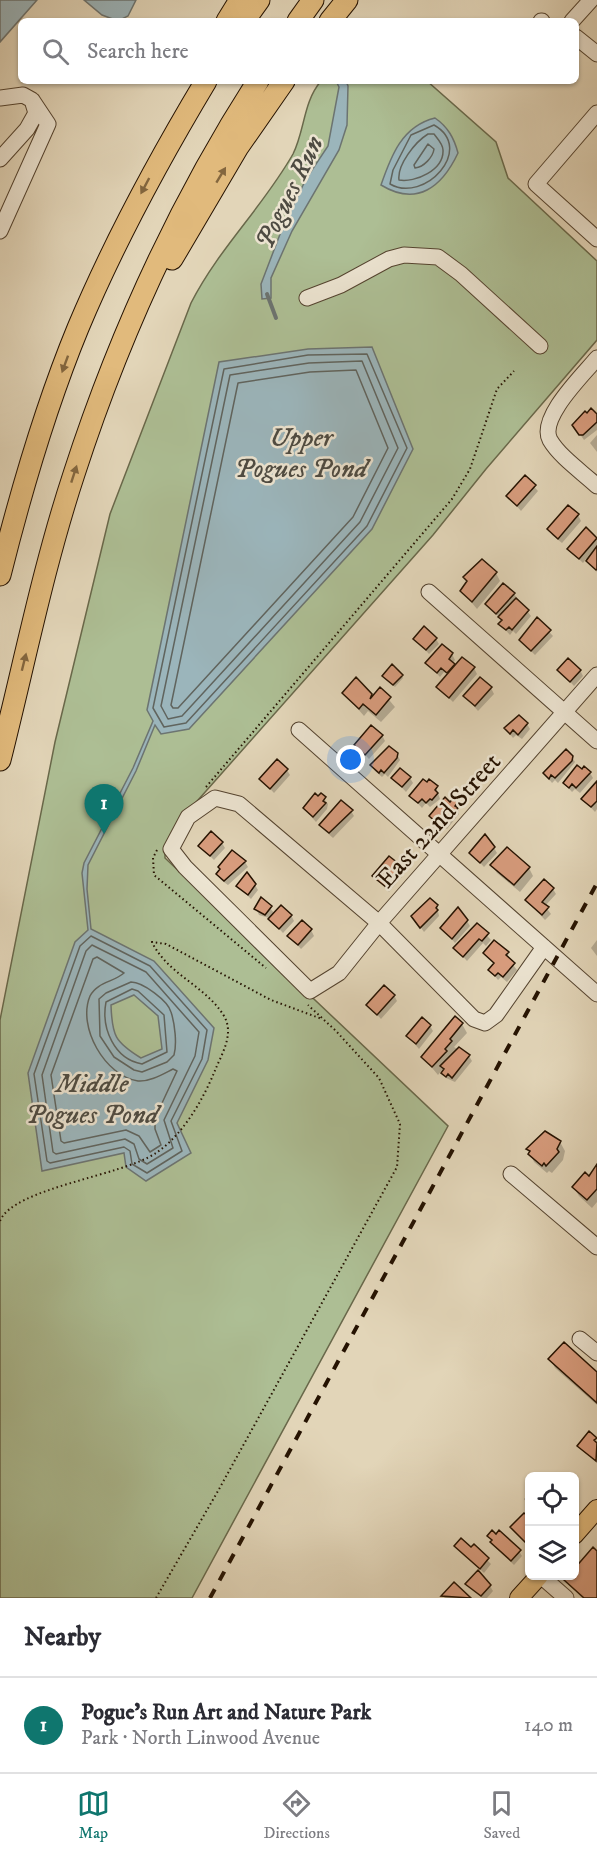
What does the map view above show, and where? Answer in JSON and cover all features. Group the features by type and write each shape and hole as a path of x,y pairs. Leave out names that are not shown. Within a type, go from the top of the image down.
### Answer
{"highway":[{"path":"229,18 240,0"},
{"path":"246,18 259,0"},
{"path":"300,18 313,0"},
{"path":"332,18 347,0"},
{"path":"0,575 33,454 78,328 122,232 197,84"},
{"path":"162,154 204,84"},
{"path":"0,760 59,525 110,372 139,300 175,225 256,84"},
{"path":"110,372 222,174 282,84"}],"main road":[{"path":"579,1529 597,1509"},
{"path":"519,1598 535,1580"}],"street":[{"path":"575,18 591,0"},
{"path":"579,39 597,54"},
{"path":"0,98 23,95 32,100 48,124 0,231"},
{"path":"0,159 27,129 36,113 32,100"},
{"path":"597,113 536,184 597,239"},
{"path":"307,298 341,285 389,259 404,255 438,257 540,346"},
{"path":"597,358 551,416 548,428 552,443 597,486"},
{"path":"429,592 597,741"},
{"name":"East 22nd Street","path":"379,923 239,804 215,798 188,817 171,849 185,867 310,991 339,973 379,923 597,675"},
{"path":"299,730 597,994"},
{"path":"379,923 474,1019 485,1023 496,1015 543,947"},
{"path":"511,1174 597,1246"},
{"path":"580,1339 597,1353"},
{"path":"546,1580 566,1598"}],"path":[{"path":"0,1221 2,1215 24,1198 119,1170 156,1153 180,1130 212,1078 229,1038 225,1017 199,990 158,956 152,942 166,944 271,1000 325,1020"}],"green space":[{"path":"319,84 430,84 496,142 508,178 597,261 597,340 486,469 433,535 191,808 165,850 165,858 448,1126 192,1598 0,1598 0,1020 55,742 110,514 191,303 215,264 293,154 307,107"}],"water":[{"path":"0,0 37,0 21,18 18,18 18,22 0,42"},
{"path":"84,0 136,0 128,16 124,18 110,18 102,15"},
{"path":"338,84 347,84 348,86 347,125 339,150 292,231 271,278 271,298 262,299 261,284 282,229 306,179 328,146 339,87"},
{"path":"435,118 450,133 458,153 444,175 436,184 417,194 394,191 381,185 394,153 406,135 424,122"},
{"name":"Upper Pogues Pond","path":"372,347 413,449 372,529 189,729 161,734 155,725 136,771 88,865 87,889 91,929 154,961 214,1028 208,1060 177,1123 191,1153 146,1181 126,1167 124,1153 42,1171 28,1073 75,942 88,930 82,873 84,863 133,768 153,721 147,710 219,362 308,349","holes":["134,995 158,1016 162,1049 141,1058 125,1047 117,1037 112,1024 111,1005"]}],"building":[{"path":"591,408 597,414 597,422 583,435 579,435 572,425"},
{"path":"525,475 536,485 517,506 506,496"},
{"path":"568,505 579,514 558,539 547,529"},
{"path":"586,527 597,538 579,559 567,549"},
{"path":"597,546 597,569 596,570 586,561"},
{"path":"482,559 497,572 472,602 460,591 467,581 463,577"},
{"path":"503,583 515,593 496,614 485,604"},
{"path":"516,598 529,610 512,630 509,627 506,630 498,624 502,620 498,617"},
{"path":"537,617 551,630 531,651 519,640"},
{"path":"424,626 437,638 426,650 413,639"},
{"path":"442,644 453,653 449,659 455,664 447,673 441,668 437,673 425,663"},
{"path":"462,657 475,667 449,698 436,687"},
{"path":"568,658 581,670 570,682 557,670"},
{"path":"392,664 403,675 393,685 382,676"},
{"path":"356,677 372,694 370,699 380,687 391,697 376,715 363,704 359,709 342,693"},
{"path":"480,677 492,687 475,706 463,696"},
{"path":"519,715 528,723 518,735 513,730 510,734 504,728"},
{"path":"371,725 383,735 365,755 354,745"},
{"path":"389,746 398,753 397,758 384,773 381,770 379,773 370,765"},
{"path":"566,749 573,756 572,761 555,778 551,775 549,779 543,773"},
{"path":"277,759 288,769 270,789 259,779"},
{"path":"577,765 582,769 584,766 591,772 576,788 572,784 569,788 563,783"},
{"path":"400,768 411,777 402,787 391,778"},
{"path":"423,779 427,782 429,779 438,786 435,790 438,793 426,803 422,799 418,803 409,796"},
{"path":"597,781 597,801 591,807 581,799"},
{"path":"315,793 318,796 321,793 326,797 323,801 326,803 313,817 303,808"},
{"path":"445,797 450,802 453,798 458,802 455,806 458,808 444,824 441,822 438,824 429,816"},
{"path":"341,800 353,810 329,833 319,825"},
{"path":"211,831 223,842 210,856 198,846"},
{"path":"485,834 495,847 480,863 469,853"},
{"path":"507,847 530,867 514,885 490,865"},
{"path":"232,850 246,861 224,881 216,874 220,869 218,867"},
{"path":"389,856 403,867 386,887 372,876"},
{"path":"247,872 256,884 248,895 236,886"},
{"path":"544,879 554,888 542,902 549,907 542,915 525,900"},
{"path":"261,897 272,906 265,915 254,909"},
{"path":"430,898 438,905 436,908 438,910 420,928 411,916"},
{"path":"281,905 292,915 279,929 268,919"},
{"path":"458,907 468,920 452,939 440,928"},
{"path":"302,920 312,929 298,945 287,936"},
{"path":"477,923 489,933 482,941 479,939 463,957 453,948"},
{"path":"494,940 509,952 506,955 515,963 503,977 498,973 495,976 488,970 494,963 483,953"},
{"path":"384,985 395,995 377,1015 366,1005"},
{"path":"455,1016 463,1023 450,1039 452,1041 445,1049 447,1051 432,1067 421,1057"},
{"path":"422,1017 431,1025 416,1044 406,1036"},
{"path":"459,1047 470,1055 452,1078 448,1074 446,1077 441,1073 444,1069 440,1066"},
{"path":"545,1131 561,1141 557,1149 559,1152 546,1166 544,1163 542,1166 528,1154 530,1151 526,1149"},
{"path":"597,1164 597,1189 587,1200 572,1187 585,1172 589,1176"},
{"path":"564,1342 597,1372 597,1403 548,1359"},
{"path":"589,1431 597,1438 594,1440 597,1443 596,1461 577,1446"},
{"path":"525,1514 525,1542 510,1527"},
{"path":"492,1530 496,1534 499,1530 521,1550 511,1561 490,1542 492,1540 487,1536"},
{"path":"461,1538 471,1547 474,1544 489,1558 480,1569 454,1546"},
{"path":"593,1547 597,1551 597,1598 584,1598 564,1580 579,1580 579,1563"},
{"path":"478,1570 491,1585 481,1596 465,1584"},
{"path":"454,1582 471,1598 441,1596"}],"waterway":[{"name":"Pogues Run","path":"267,294 276,318"}],"railway":[{"path":"210,1598 597,883"}],"place":[{"name":"Pogue's Run Art and Nature Park","path":"104,834"}],"water label":[{"name":"Middle Pogues Pond","path":"92,1098"}]}
